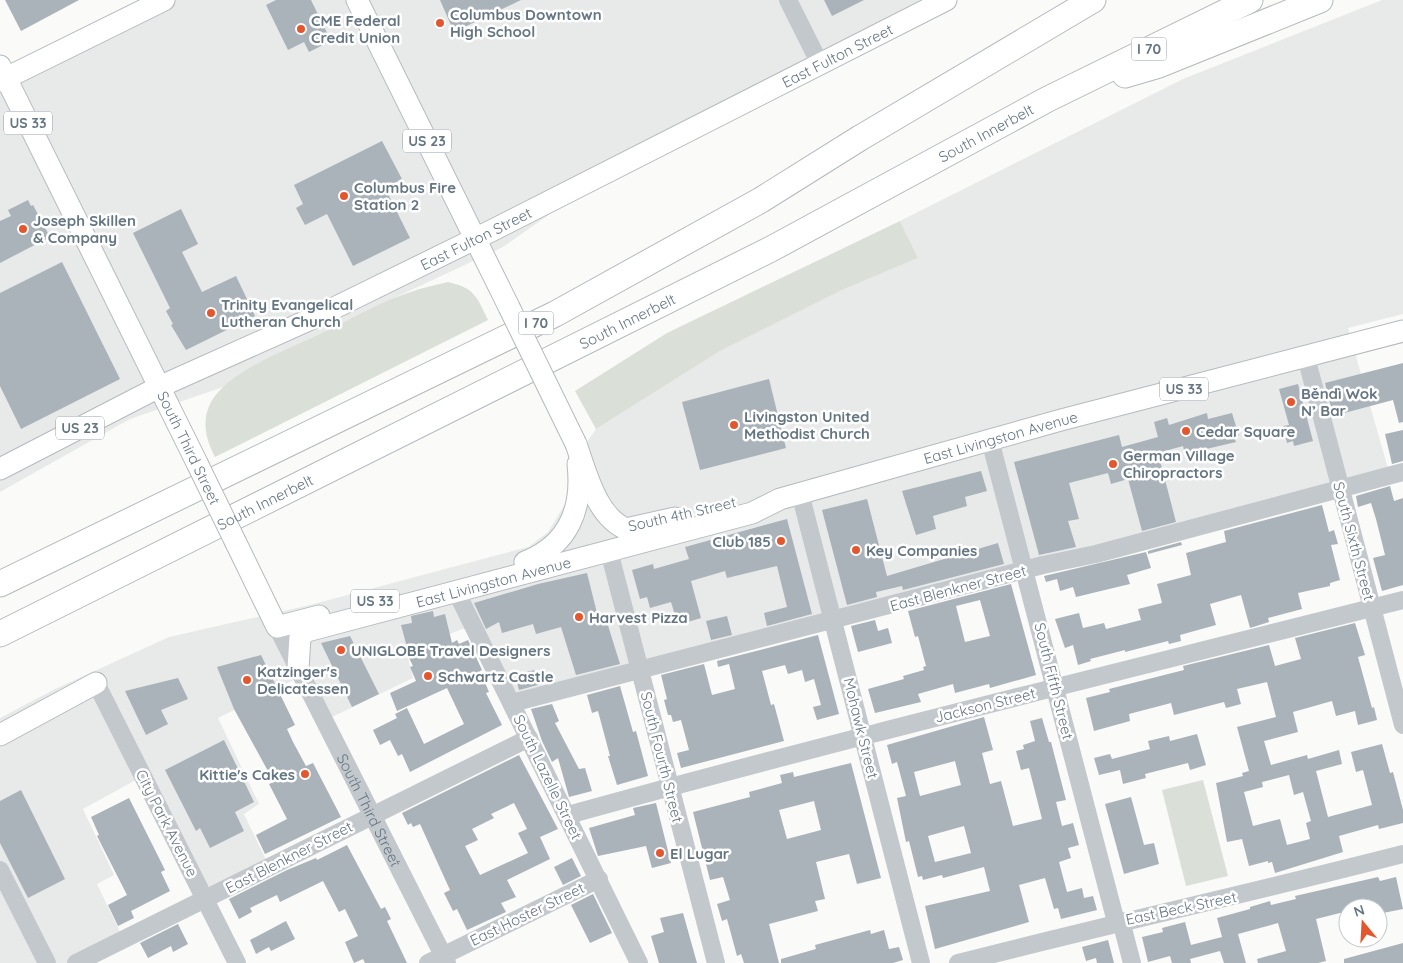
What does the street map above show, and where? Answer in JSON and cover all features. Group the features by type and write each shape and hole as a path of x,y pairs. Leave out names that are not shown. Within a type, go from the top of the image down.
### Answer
{"highway":[{"name":"I 70","path":"0,584 581,300 761,200 860,138 1093,0"},
{"name":"South Innerbelt","path":"0,634 771,249 1048,99 1250,0"},
{"path":"1048,99 1159,65 1320,0"}],"main road":[{"path":"2,75 164,0"},
{"name":"South 4th Street","path":"357,0 576,444 598,500 611,519 626,529 748,499 780,499"},
{"name":"East Fulton Street","path":"0,469 159,387 320,315 476,239 946,0"},
{"name":"South Third Street","path":"2,75 197,462 278,628"},
{"name":"East Livingston Avenue","path":"298,669 300,637 308,631 752,513 780,499 990,440 1403,331"},
{"name":"South 4th Street","path":"525,562 535,558 556,542 568,529 576,512 579,492 576,444"},
{"name":"East Livingston Avenue","path":"278,628 525,562 577,553 606,551"},
{"path":"0,735 96,683"}],"street":[{"path":"788,0 820,64"},
{"name":"South Sixth Street","path":"1306,357 1403,725"},
{"name":"South Fifth Street","path":"990,440 1118,922 1132,963"},
{"name":"East Blenkner Street","path":"512,703 1025,570 1096,554 1403,472"},
{"name":"Mohawk Street","path":"800,494 921,963"},
{"name":"South Fourth Street","path":"606,551 640,670 716,963"},
{"name":"South Lazelle Street","path":"456,591 568,815 639,963"},
{"name":"Jackson Street","path":"568,815 863,734 1056,688 1403,600"},
{"name":"South Third Street","path":"278,628 372,816 439,960"},
{"name":"City Park Avenue","path":"96,683 237,963"},
{"name":"East Blenkner Street","path":"76,963 529,738"},
{"name":"East Beck Street","path":"958,963 1118,922 1234,896 1403,854"},
{"path":"0,870 47,963"},
{"name":"East Hoster Street","path":"439,960 599,879"}],"shaded area":[{"path":"163,0 948,0 614,169 503,247 246,371 223,387 130,419 0,492 0,81"},
{"path":"1382,0 1403,0 1403,314 1348,328 1389,472 508,703 471,626 406,650 413,678 328,719 304,675 218,718 259,804 244,814 269,866 205,898 145,775 83,809 114,875 97,884 123,938 72,963 0,963 0,718 55,689 169,637 310,605 528,547 548,532 568,499 568,469 596,429 720,351 842,290 918,258 900,221 1183,79"},
{"path":"900,221 918,258 842,290 720,351 596,429 575,391 667,333"},
{"path":"448,282 457,284 470,291 478,299 488,320 215,457 207,437 206,416 211,402 231,380 260,362 380,304 426,287"},
{"path":"1203,780 1228,876 1186,886 1162,790"}],"building":[{"path":"5,0 79,0 21,31"},
{"name":"CME Federal Credit Union","path":"276,0 311,0 331,41 309,52 304,42 288,50 266,5"},
{"path":"440,0 521,0 454,32"},
{"path":"824,0 864,0 832,16"},
{"name":"Columbus Fire Station 2","path":"382,141 402,179 385,188 410,238 353,266 327,214 305,225 296,208 303,204 294,185"},
{"name":"Joseph Skillen & Company","path":"28,200 31,206 33,205 50,237 0,263 0,221 11,216 8,210"},
{"path":"181,209 198,244 182,252 202,292 236,276 255,316 186,350 171,325 173,324 166,311 170,308 133,233"},
{"path":"62,262 120,379 21,429 0,386 0,293"},
{"path":"1403,363 1403,422 1399,423 1393,400 1333,416 1325,383"},
{"name":"Livingston United Methodist Church","path":"769,379 786,448 700,470 682,402"},
{"path":"1298,384 1313,441 1294,446 1293,441 1287,443 1283,426 1289,425 1279,389"},
{"path":"1207,413 1208,419 1232,413 1239,436 1234,437 1236,442 1185,454 1183,446 1158,453 1176,522 1142,531 1128,479 1111,484 1108,473 1069,483 1079,519 1068,521 1076,547 1039,555 1014,462 1119,435 1122,447 1158,437 1154,422 1167,418 1169,425"},
{"path":"1403,430 1403,461 1392,464 1385,434"},
{"path":"981,471 987,491 965,497 967,506 933,516 936,529 916,535 902,491"},
{"path":"1390,486 1394,501 1403,498 1403,585 1382,591 1373,558 1385,555 1376,519 1371,503 1358,507 1356,496"},
{"name":"Key Companies","path":"867,499 887,576 998,543 1004,564 903,590 902,586 876,592 877,597 847,605 822,510"},
{"path":"1322,505 1329,532 1334,530 1338,544 1331,545 1340,580 1330,583 1330,586 1298,593 1302,609 1268,618 1269,622 1250,628 1241,595 1210,604 1216,625 1180,635 1181,641 1169,644 1168,641 1125,652 1125,650 1090,659 1091,661 1078,665 1073,645 1065,648 1055,619 1079,613 1083,628 1104,623 1106,629 1141,620 1138,609 1162,603 1157,584 1191,575 1186,553 1226,542 1224,531"},
{"path":"787,519 812,614 767,626 764,613 787,607 777,566 727,578 725,571 691,581 701,618 678,625 671,602 650,608 647,597 640,599 632,570 653,564 654,569 689,559 685,547"},
{"path":"1181,542 1182,545 1148,554 1148,551"},
{"path":"1146,552 1151,568 1127,575 1130,584 1076,597 1073,587 1060,591 1057,579 1046,582 1044,576"},
{"path":"587,573 599,621 606,619 620,664 576,675 561,627 536,634 533,624 502,633 499,622 486,629 474,603 538,584"},
{"path":"1011,584 1036,675 990,688 989,684 955,693 953,684 918,694 921,702 875,713 868,689 904,679 903,676 924,670 923,667 926,666 918,636 915,637 908,611","holes":["980,600 990,636 965,642 956,606"]},
{"path":"433,611 434,617 445,614 452,643 457,640 459,644 468,640 482,670 480,671 489,692 486,693 502,725 410,772 402,754 398,756 390,740 380,745 373,730 397,718 395,714 407,708 424,744 464,724 447,688 397,711 390,693 416,681 410,667 413,666 406,652 408,651 401,625 412,623 411,616"},
{"path":"727,616 732,635 711,640 706,621"},
{"path":"875,620 878,631 888,628 892,643 858,652 851,626"},
{"path":"1355,623 1365,655 1358,657 1377,720 1358,725 1355,711 1336,716 1332,701 1293,712 1298,732 1264,741 1271,765 1307,755 1308,759 1339,750 1342,764 1316,771 1328,817 1372,805 1363,770 1356,772 1351,752 1382,744 1390,773 1393,772 1403,810 1403,823 1379,829 1378,825 1339,836 1343,852 1275,873 1272,862 1268,863 1268,861 1249,866 1242,839 1227,842 1216,783 1243,776 1242,773 1249,771 1237,727 1276,717 1267,682 1237,689 1241,704 1226,708 1224,702 1174,715 1171,703 1129,714 1130,721 1094,731 1086,698 1110,692 1109,689 1184,670 1183,666 1269,645 1275,666 1301,659 1295,638","holes":["1289,775 1294,795 1303,792 1311,821 1306,823 1310,839 1287,845 1280,819 1253,826 1244,792 1263,787 1262,782"]},
{"path":"818,635 839,714 817,720 813,707 821,705 814,679 805,682 802,670 788,674 785,665 762,671 771,705 774,704 784,741 681,768 677,753 689,750 681,720 673,722 671,715 668,715 664,700 667,699 661,675 704,664 712,695 735,689 729,664 718,667 717,661"},
{"path":"350,636 379,694 352,707 321,643"},
{"path":"261,655 295,725 287,729 293,742 306,766 313,763 341,817 265,854 256,835 287,819 269,784 274,782 234,709 217,667"},
{"path":"534,670 538,685 519,690 515,675"},
{"path":"178,678 188,699 161,710 168,724 146,735 125,691"},
{"path":"620,686 633,732 636,731 648,776 617,785 608,756 610,756 598,711 592,713 587,695"},
{"path":"552,704 559,721 555,723 579,769 585,768 592,791 569,797 558,758 552,762 542,741 531,709"},
{"path":"984,717 993,750 982,753 990,784 1001,781 1013,826 1042,819 1029,768 1021,770 1016,751 1024,749 1023,745 1035,741 1030,721 1042,718 1049,742 1051,742 1066,800 1056,802 1062,826 1073,823 1079,845 1068,848 1071,858 1059,862 1067,892 1082,888 1084,898 1093,896 1097,910 1061,919 1058,908 1054,909 1045,878 1019,885 1029,922 935,949 925,906 990,891 984,867 943,878 942,875 923,880 922,876 918,877 909,841 906,842 897,798 906,796 897,762 892,764 887,745","holes":["955,761 961,785 920,796 914,772","964,826 971,853 935,862 928,836"]},
{"path":"1197,734 1206,765 1190,770 1188,763 1145,774 1146,778 1123,784 1120,770 1099,775 1094,758 1110,754 1112,759 1150,749 1148,741 1169,736 1170,741"},
{"path":"224,740 254,802 235,812 244,831 210,848 200,828 196,831 165,770"},
{"path":"519,755 558,829 540,837 550,859 507,880 516,897 501,903 506,912 467,930 457,909 453,911 444,893 450,890 420,824 413,827 411,823 408,825 402,813","holes":["514,803 527,829 518,833 528,853 480,875 465,846 478,840 472,829 494,818 491,814"]},
{"path":"851,763 881,878 857,884 849,854 816,862 825,899 815,901 818,911 769,924 779,963 744,963 741,954 737,956 727,919 722,921 717,904 730,900 723,877 710,880 693,812 750,797 749,792 782,783 780,775 793,772 794,777","holes":["814,801 821,830 787,839 779,810"]},
{"path":"21,790 65,879 28,898 0,843 0,801"},
{"path":"1131,797 1144,845 1154,843 1159,864 1124,874 1105,804"},
{"path":"129,798 165,870 161,872 170,891 131,911 134,918 118,926 108,905 127,895 97,836 99,835 91,817"},
{"path":"656,803 671,863 652,868 646,846 598,856 589,828 635,815 633,808"},
{"path":"347,845 381,909 385,907 391,919 387,921 407,963 365,963 363,959 354,963 345,942 358,936 345,909 339,912 323,881 280,902 277,895 250,908 252,912 239,919 229,899 287,870 316,858 317,860"},
{"path":"572,858 581,876 563,885 554,867"},
{"path":"1378,877 1380,881 1396,877 1403,909 1388,912 1388,898 1338,898 1338,914 1316,919 1326,961 1318,963 1258,963 1257,959 1286,951 1278,923 1238,934 1246,963 1224,963 1220,951 1190,959 1191,963 1172,963 1170,956 1148,962 1142,937 1163,932 1162,928 1185,922 1191,945 1222,937 1217,918 1250,909 1250,907 1270,901 1271,905 1296,899 1295,896"},
{"path":"593,894 612,933 590,943 571,905"},
{"path":"683,913 697,963 659,963 651,936 664,932 660,918"},
{"path":"286,921 295,939 271,951 269,947 256,954 250,940"},
{"path":"178,924 188,944 173,952 171,946 148,958 140,943"},
{"path":"870,930 871,934 884,930 889,949 899,947 903,960 893,963 781,963 781,959 816,949 815,945"},
{"path":"1108,940 1114,963 1097,963 1096,958 1086,961 1082,947"},
{"path":"1403,943 1403,963 1344,963 1344,959"}],"place":[{"name":"Columbus Downtown High School","path":"440,23"},
{"name":"CME Federal Credit Union","path":"301,29"},
{"name":"Columbus Fire Station 2","path":"344,196"},
{"name":"Joseph Skillen & Company","path":"23,229"},
{"name":"Trinity Evangelical Lutheran Church","path":"211,313"},
{"name":"Běndì Wok N’ Bar","path":"1291,402"},
{"name":"Livingston United Methodist Church","path":"734,425"},
{"name":"Cedar Square","path":"1186,431"},
{"name":"German Village Chiropractors","path":"1113,464"},
{"name":"Club 185","path":"781,541"},
{"name":"Key Companies","path":"856,550"},
{"name":"Harvest Pizza","path":"579,617"},
{"name":"UNIGLOBE Travel Designers","path":"341,650"},
{"name":"Schwartz Castle","path":"428,676"},
{"name":"Katzinger's Delicatessen","path":"247,680"},
{"name":"Kittie's Cakes","path":"305,774"},
{"name":"El Lugar","path":"660,853"}]}
